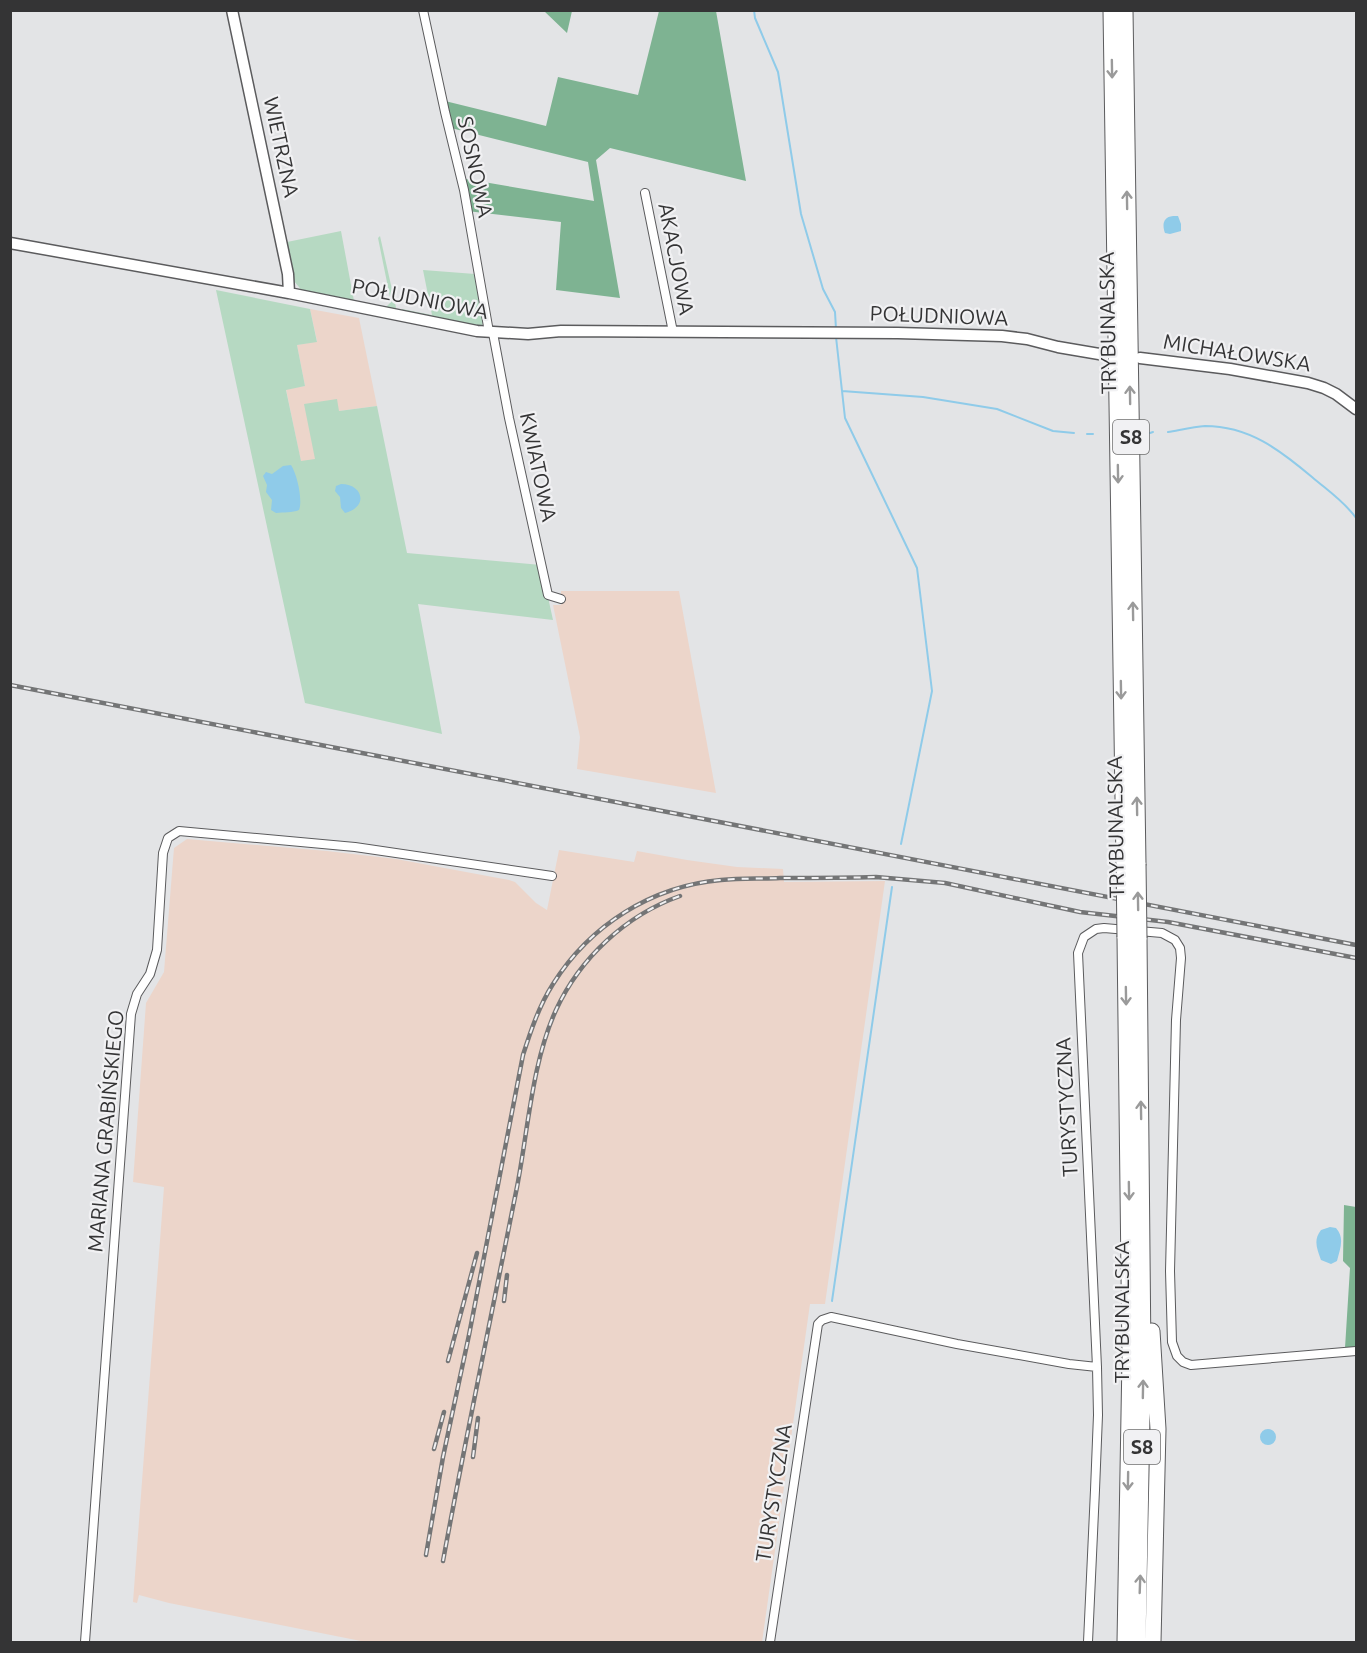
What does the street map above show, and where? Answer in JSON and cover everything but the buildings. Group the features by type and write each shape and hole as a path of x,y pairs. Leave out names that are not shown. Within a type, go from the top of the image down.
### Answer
{"highway":[{"name":"TRYBUNALSKA","path":"1111,10 1131,863"},
{"name":"TRYBUNALSKA","path":"1125,10 1132,938 1130,1358 1125,1642"},
{"name":"TRYBUNALSKA","path":"1132,938 1143,1252 1138,1642"},
{"path":"1143,1252 1154,1344 1157,1408 1153,1642"}],"street":[{"name":"WIETRZNA","path":"232,10 288,274 289,293"},
{"name":"SOSNOWA","path":"423,10 442,102 464,190 491,332"},
{"name":"AKACJOWA","path":"645,193 673,332"},
{"name":"POŁUDNIOWA","path":"10,243 289,293 458,328 491,332 528,334 561,331 898,333 1002,336 1034,340 1058,347 1105,355"},
{"name":"KWIATOWA","path":"491,332 548,594 561,599"},
{"name":"MICHAŁOWSKA","path":"1140,358 1230,369 1308,383 1336,394 1356,409"},
{"name":"MARIANA GRABIŃSKIEGO","path":"85,1642 131,1014 137,994 150,974 157,950 163,853 168,838 180,831 355,847 552,876"},
{"name":"TURYSTYCZNA","path":"770,1642 818,1324 822,1320 831,1317 969,1346 1097,1367 1078,953 1084,937 1096,929 1162,933 1178,944 1181,953 1176,1020 1170,1271 1172,1342 1177,1356 1183,1362 1191,1365 1356,1352"},
{"path":"1088,1642 1098,1415 1097,1367"}],"shaded area":[{"path":"310,309 359,318 377,406 339,411 315,460 301,462 286,389 305,386 297,345 317,341"},
{"path":"561,591 679,591 716,793 577,769 580,737 553,605 561,605"},
{"path":"187,839 396,859 509,880 515,882 536,903 547,910 559,850 634,862 637,851 737,867 783,869 784,882 885,881 825,1304 810,1304 762,1642 366,1642 139,1595 137,1603 133,1602 164,1187 133,1182 146,1003 164,972 174,848"}],"green space":[{"path":"544,11 572,11 567,33"},
{"path":"659,11 716,11 746,181 610,148 596,160 620,298 556,290 561,222 467,211 462,184 466,179 594,201 588,162 451,128 445,101 546,126 558,77 638,95"},
{"path":"341,231 354,301 386,307 391,302 378,238 380,236 397,312 303,292 294,281 287,242"},
{"path":"423,270 475,274 484,321 482,325 476,328 402,313 402,309 432,315"},
{"path":"216,290 310,309 317,342 297,345 305,386 286,390 301,461 315,459 304,404 337,399 339,411 377,406 407,553 541,565 553,620 418,604 442,734 305,703"},
{"path":"1344,1205 1356,1207 1356,1347 1345,1348 1350,1268 1343,1261"}],"water":[{"path":"1173,216 1178,216 1181,231 1165,233 1164,222"},
{"path":"291,465 299,487 299,510 276,513 271,510 272,500 266,492 267,485 263,476 266,472 272,474 283,466"},
{"path":"341,484 354,488 360,496 358,506 345,513 341,508 340,497 335,491 336,486"},
{"path":"1336,1228 1341,1240 1337,1261 1331,1264 1321,1260 1316,1245 1321,1230"},
{"path":"1268,1429 1276,1437 1268,1445 1260,1437"}],"waterway":[{"path":"754,10 755,18 778,72 801,214 823,289 835,312 836,329"},
{"path":"836,337 845,418 917,568 932,691 901,844"},
{"path":"842,391 923,397 997,409 1053,431 1074,433"},
{"path":"1168,432 1205,426 1221,427 1250,435 1288,458 1341,501 1356,518"},
{"path":"1087,434 1093,434"},
{"path":"832,1301 892,887"}],"railway":[{"path":"10,685 1356,945"},
{"path":"426,1555 443,1457 523,1055 532,1027 553,984 585,944 625,912 671,890 721,880 876,877 945,883 1080,912 1168,922 1356,958"},
{"path":"443,1561 517,1187 536,1074 548,1030 566,991 592,956 623,927 660,904 680,896"},
{"path":"448,1361 477,1253"},
{"path":"504,1301 507,1275"},
{"path":"434,1449 444,1412"},
{"path":"473,1457 478,1418"}]}
